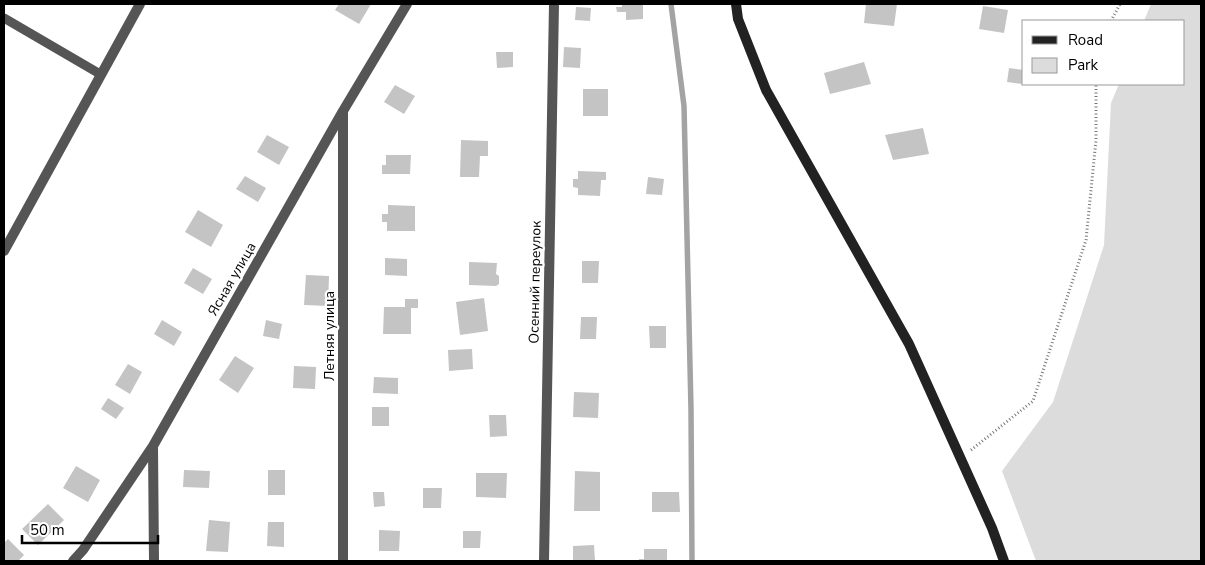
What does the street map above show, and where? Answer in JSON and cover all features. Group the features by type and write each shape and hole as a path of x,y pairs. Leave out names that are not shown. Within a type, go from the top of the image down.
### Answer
{"main road":[{"path":"736,4 738,19 766,90 909,344 992,528 1004,561"}],"street":[{"path":"4,251 140,4"},
{"name":"Ясная улица","path":"73,561 83,550 153,446 407,4"},
{"name":"Осенний переулок","path":"544,561 554,4"},
{"name":"Летняя улица","path":"342,561 344,112"},
{"path":"153,446 154,561"}],"lane":[{"path":"4,18 100,74"}],"path":[{"path":"1112,20 1120,4"},
{"path":"961,458 1033,401 1086,240 1096,140 1096,85"}],"green space":[{"path":"1151,4 1201,4 1201,561 1036,561 1002,471 1053,402 1104,245 1111,103 1119,85 1185,85 1185,20 1144,20"}],"building":[{"path":"339,4 371,4 359,24 335,10"},
{"path":"622,4 643,4 643,19 626,20 626,12 617,12 616,7 622,7"},
{"path":"866,4 897,4 894,26 864,23"},
{"path":"983,6 1008,10 1004,33 979,29"},
{"path":"576,7 591,8 590,21 575,20"},
{"path":"564,47 581,48 580,68 563,67"},
{"path":"496,52 513,52 513,67 497,68"},
{"path":"864,62 871,84 830,94 824,73"},
{"path":"1009,68 1022,70 1022,84 1007,82"},
{"path":"395,85 415,96 404,114 384,102"},
{"path":"583,89 608,89 608,116 583,116"},
{"path":"923,128 929,154 893,160 885,135"},
{"path":"267,135 289,147 279,165 257,152"},
{"path":"461,140 488,141 488,156 480,156 479,177 460,177"},
{"path":"386,155 411,155 410,174 382,174 382,165 386,165"},
{"path":"578,171 606,172 606,180 601,180 600,196 578,195 578,188 573,187 573,179 578,179"},
{"path":"245,176 266,188 258,202 236,189"},
{"path":"648,177 664,179 662,195 646,194"},
{"path":"388,205 415,206 415,231 387,231 387,222 382,222 382,214 388,214"},
{"path":"198,210 223,225 211,247 185,232"},
{"path":"385,258 407,259 407,276 385,275"},
{"path":"582,261 599,261 598,283 582,283"},
{"path":"469,262 497,263 496,274 499,276 499,284 496,286 469,285"},
{"path":"193,268 212,279 203,294 184,283"},
{"path":"306,275 329,276 328,306 304,305"},
{"path":"484,298 488,331 460,335 456,302"},
{"path":"405,299 418,299 418,308 411,308 411,334 383,334 384,307 405,307"},
{"path":"581,317 597,317 596,339 580,339"},
{"path":"162,320 182,332 174,346 154,334"},
{"path":"266,320 282,324 279,339 263,336"},
{"path":"649,326 666,326 666,348 650,348"},
{"path":"472,349 473,369 449,371 448,350"},
{"path":"235,356 254,368 238,393 219,380"},
{"path":"128,364 142,372 130,394 115,385"},
{"path":"294,366 316,367 315,389 293,388"},
{"path":"374,377 398,378 398,394 373,393"},
{"path":"574,392 599,393 598,418 573,417"},
{"path":"108,398 124,408 116,419 101,409"},
{"path":"372,407 389,407 389,426 372,426"},
{"path":"489,415 506,415 507,436 490,437"},
{"path":"76,466 100,480 88,502 63,488"},
{"path":"184,470 210,471 209,488 183,487"},
{"path":"268,470 285,470 285,495 268,495"},
{"path":"575,471 600,472 600,511 574,511"},
{"path":"476,473 507,473 506,498 476,497"},
{"path":"423,488 442,488 441,508 423,508"},
{"path":"373,492 384,492 385,506 374,507"},
{"path":"652,492 679,492 680,512 652,512"},
{"path":"48,504 64,520 38,545 22,529"},
{"path":"209,520 230,522 228,552 206,551"},
{"path":"268,522 284,522 284,547 267,546"},
{"path":"379,530 400,531 399,551 379,551"},
{"path":"463,531 481,531 480,548 463,548"},
{"path":"8,539 24,555 18,561 4,561 4,543"},
{"path":"594,545 595,561 573,561 573,546"},
{"path":"644,549 667,549 667,561 639,561 639,559 644,559"}],"waterway":[{"path":"671,4 684,106 691,409 692,561"}]}
